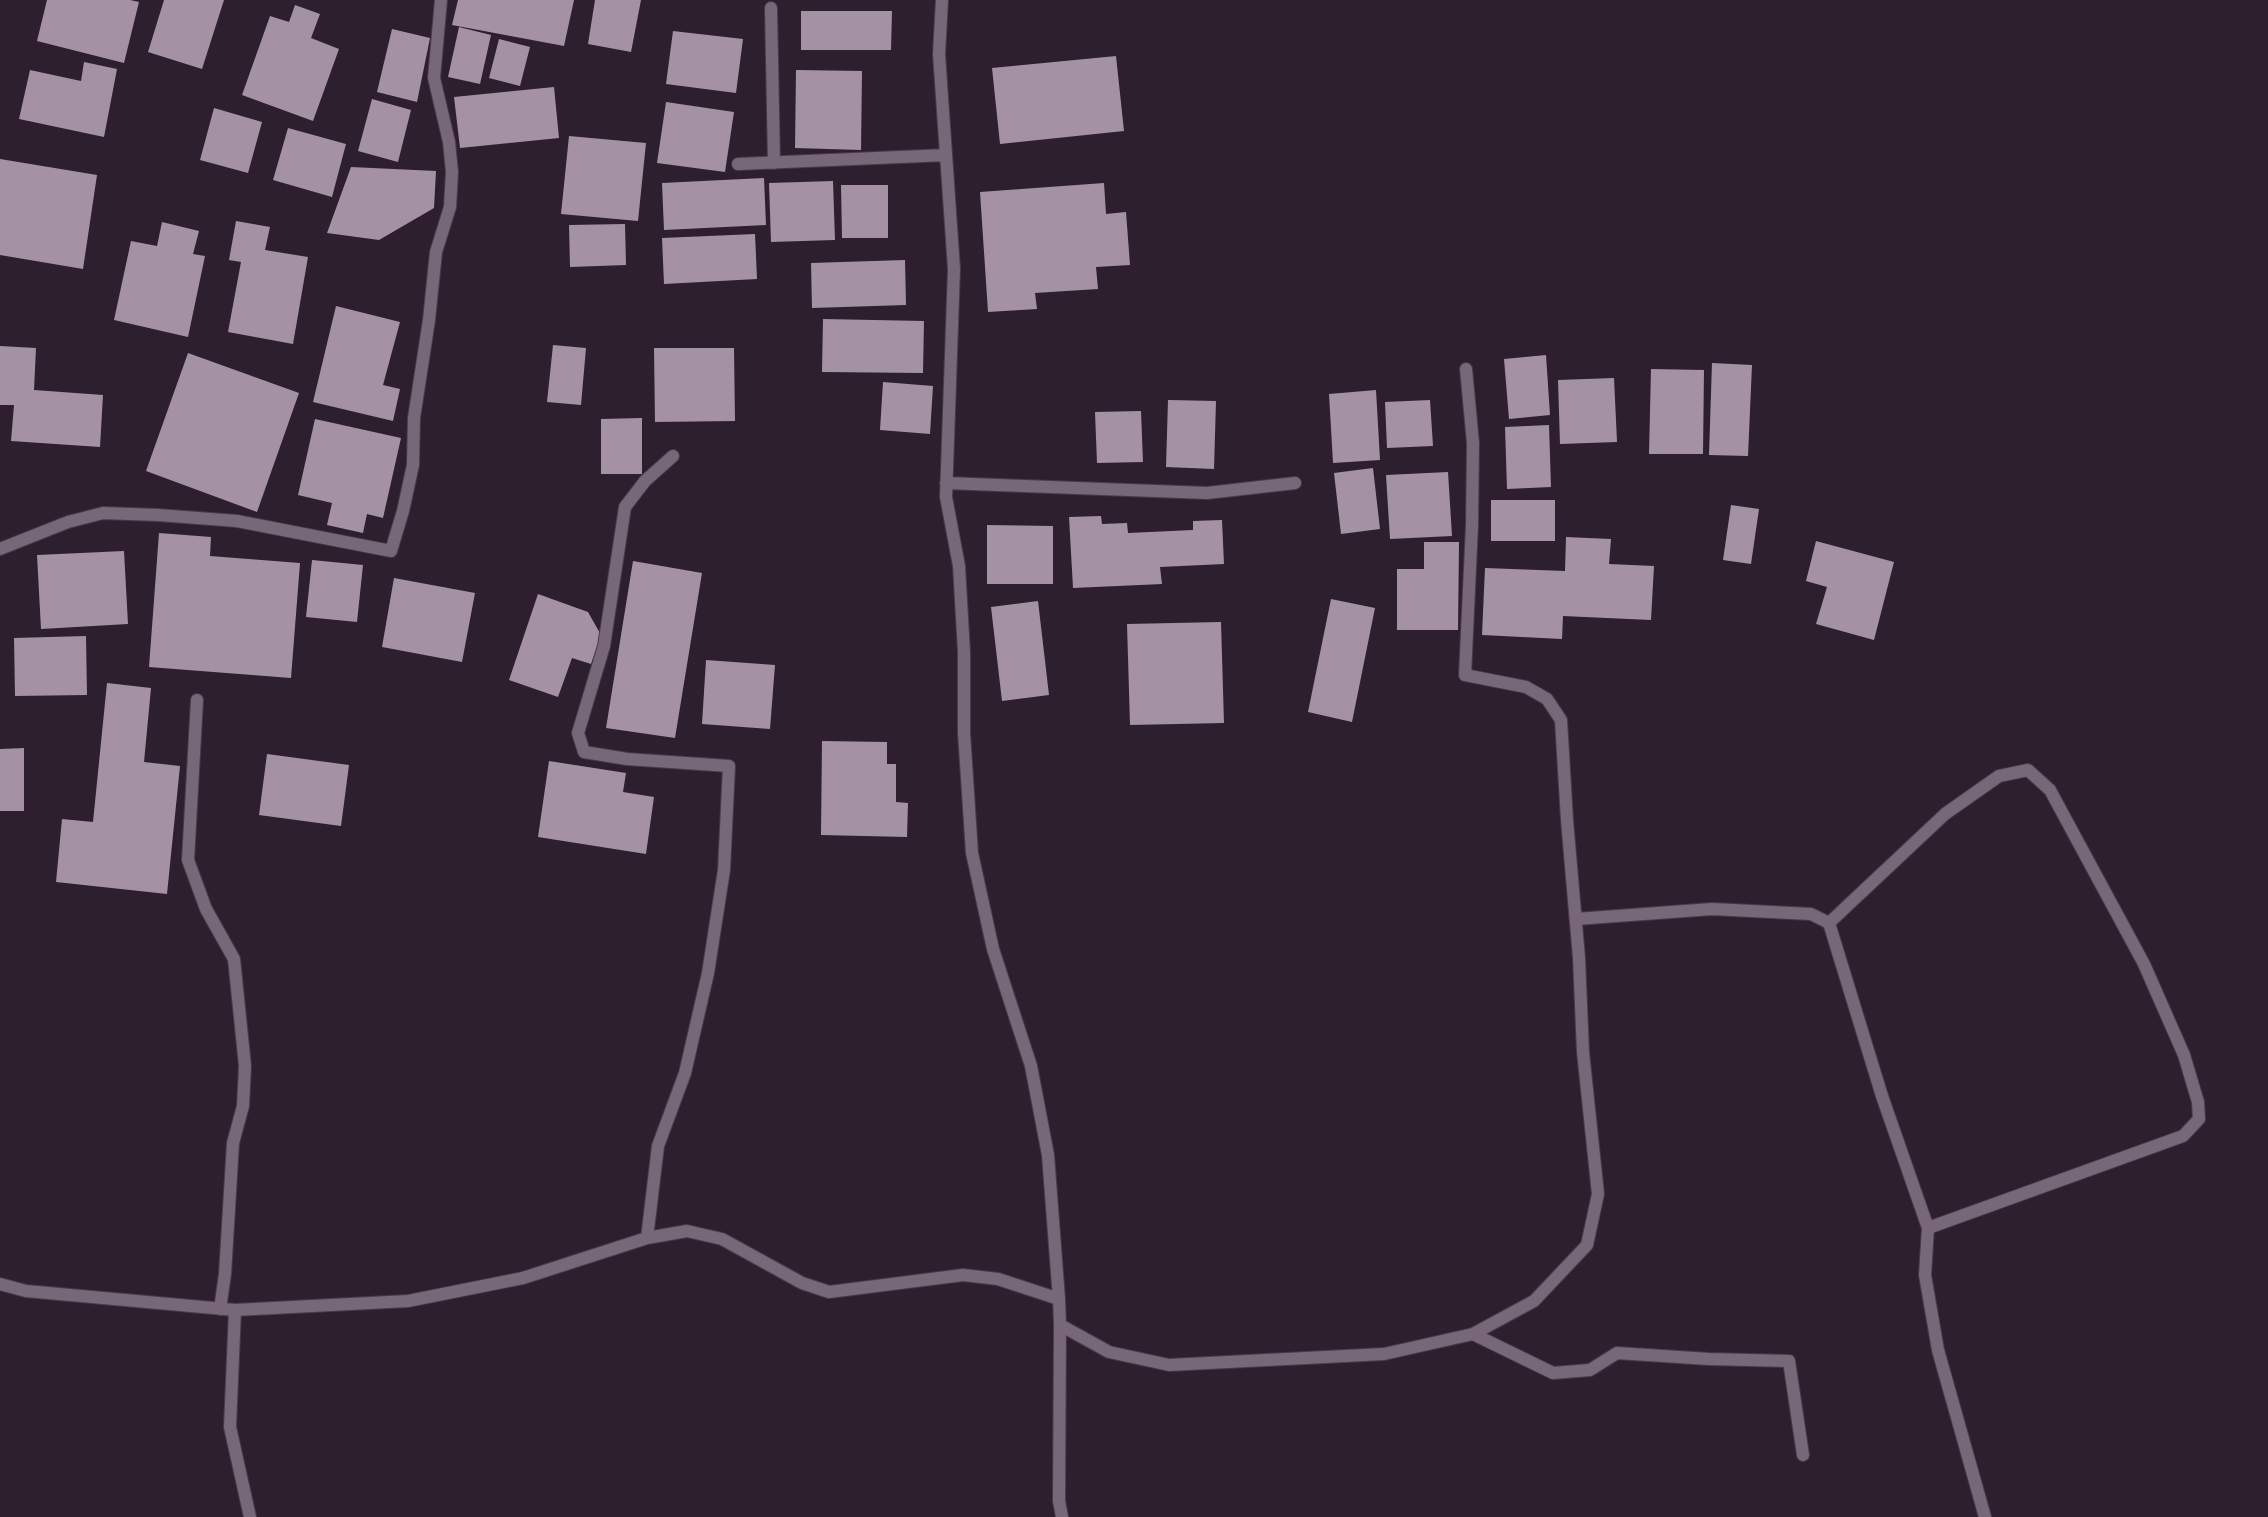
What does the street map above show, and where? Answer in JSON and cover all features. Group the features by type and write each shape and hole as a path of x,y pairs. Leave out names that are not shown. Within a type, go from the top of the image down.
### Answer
{"street":[{"path":"0,550 68,522 103,513 237,521 391,551 403,511 413,465 414,418 429,320 436,252 450,207 452,172 449,142 434,78 441,0"},
{"path":"942,0 939,54 954,269 946,497 959,566 964,652 964,733 972,853 993,949 1031,1066 1048,1155 1060,1325 1059,1502 1062,1517"},
{"path":"771,8 774,163"},
{"path":"738,164 946,155"},
{"path":"1060,1325 1109,1352 1169,1365 1384,1354 1472,1334 1534,1301 1586,1245 1598,1194 1583,1052 1576,919 1567,820 1561,720 1547,699 1526,687 1464,675 1472,525 1473,452 1466,369"},
{"path":"647,1238 658,1146 686,1073 708,973 724,870 729,766 627,759 584,752 578,733 604,646 624,507 645,481 673,456"},
{"path":"946,484 1207,493 1295,483"},
{"path":"198,700 188,860 206,909 234,960 245,1066 243,1106 233,1143 225,1274 220,1309"},
{"path":"1829,923 1945,814 1999,776 2028,770 2050,790 2088,859 2144,964 2184,1055 2198,1102 2198,1119 2183,1136 1928,1228"},
{"path":"1576,919 1712,909 1811,914 1829,923 1882,1096 1928,1228 1925,1275 1938,1350 1985,1517"},
{"path":"0,1284 26,1291 235,1310 408,1301 523,1278 647,1238 688,1231 722,1239 802,1284 829,1292 963,1275 998,1279 1058,1299"},
{"path":"235,1310 230,1427 250,1517"},
{"path":"1472,1334 1553,1373 1590,1370 1617,1354 1789,1361 1803,1455"}],"building":[{"path":"47,0 130,0 139,2 124,63 37,41"},
{"path":"164,0 224,0 202,69 148,52"},
{"path":"458,0 574,0 564,46 452,25"},
{"path":"595,0 641,0 631,52 588,44"},
{"path":"295,5 320,14 311,38 339,49 313,121 242,95 270,16 289,22"},
{"path":"801,11 892,11 891,50 801,50"},
{"path":"459,27 491,35 480,84 448,77"},
{"path":"392,29 430,38 417,102 377,92"},
{"path":"673,31 743,39 736,93 666,84"},
{"path":"499,39 530,47 520,86 489,78"},
{"path":"1116,56 1124,131 1000,144 992,68"},
{"path":"84,62 117,69 104,137 19,119 30,70 81,81"},
{"path":"796,70 862,71 861,150 795,148"},
{"path":"554,87 559,138 460,148 454,97"},
{"path":"372,99 411,110 398,162 358,151"},
{"path":"666,102 734,112 725,172 657,163"},
{"path":"214,108 262,122 248,173 200,160"},
{"path":"288,128 346,144 332,197 273,180"},
{"path":"569,136 646,143 638,221 561,214"},
{"path":"0,159 97,175 83,269 0,255"},
{"path":"351,167 436,171 434,208 379,240 327,233"},
{"path":"764,178 766,225 664,230 662,183"},
{"path":"833,181 835,240 771,242 769,183"},
{"path":"1104,183 1106,214 1126,212 1130,265 1096,267 1098,289 1035,293 1037,309 988,312 980,192"},
{"path":"841,185 888,185 888,238 842,238"},
{"path":"236,221 270,227 265,250 308,257 293,344 228,332 241,262 229,260"},
{"path":"162,222 199,231 193,254 205,256 188,337 114,320 131,241 157,246"},
{"path":"625,224 626,265 570,267 569,225"},
{"path":"755,234 757,279 664,284 662,238"},
{"path":"905,260 906,305 812,308 811,263"},
{"path":"336,306 400,322 383,385 400,389 393,421 313,402"},
{"path":"823,319 924,321 923,373 822,372"},
{"path":"553,345 586,348 581,405 547,402"},
{"path":"0,346 36,348 34,390 103,395 100,447 11,441 14,405 0,405"},
{"path":"654,348 734,348 735,421 655,422"},
{"path":"188,353 299,393 257,512 146,471"},
{"path":"1546,355 1550,415 1509,419 1504,359"},
{"path":"1712,363 1752,365 1748,456 1709,455"},
{"path":"1651,369 1704,370 1703,454 1649,454"},
{"path":"1614,378 1617,442 1560,444 1558,380"},
{"path":"883,382 933,386 930,434 880,430"},
{"path":"1376,390 1380,460 1333,463 1329,394"},
{"path":"1168,400 1216,401 1214,469 1166,467"},
{"path":"1430,400 1433,446 1387,448 1385,402"},
{"path":"1141,411 1143,462 1097,463 1095,412"},
{"path":"642,418 642,474 601,474 601,419"},
{"path":"315,419 401,438 383,518 367,514 363,533 327,525 332,503 298,495"},
{"path":"1549,425 1551,487 1507,489 1505,427"},
{"path":"1373,468 1380,529 1341,534 1334,473"},
{"path":"1448,472 1452,536 1390,539 1386,475"},
{"path":"1491,500 1555,500 1555,541 1491,541"},
{"path":"1731,505 1759,509 1751,564 1723,560"},
{"path":"1101,516 1102,524 1127,523 1128,533 1193,530 1193,521 1222,520 1224,564 1160,567 1162,584 1073,588 1069,517"},
{"path":"987,525 1053,526 1053,584 987,584"},
{"path":"159,533 211,537 210,556 300,563 291,678 149,667"},
{"path":"1566,537 1611,539 1609,564 1654,566 1651,620 1563,616 1562,639 1482,635 1485,568 1565,571"},
{"path":"1816,541 1894,562 1874,640 1816,624 1827,587 1806,581"},
{"path":"1424,542 1459,542 1458,630 1397,630 1397,569 1424,569"},
{"path":"124,551 128,624 41,629 37,555"},
{"path":"312,560 363,565 357,622 306,617"},
{"path":"633,561 702,573 675,738 606,728"},
{"path":"394,578 475,593 462,662 382,647"},
{"path":"538,594 588,612 601,635 591,664 572,658 558,697 509,680"},
{"path":"1331,599 1375,608 1352,722 1308,712"},
{"path":"1038,601 1049,695 1002,701 991,607"},
{"path":"1221,622 1224,723 1130,725 1127,624"},
{"path":"86,636 87,695 15,696 14,638"},
{"path":"706,660 775,665 770,729 702,724"},
{"path":"107,683 151,688 144,762 180,766 167,894 56,882 62,819 93,822"},
{"path":"822,741 887,742 887,764 896,764 896,802 908,803 907,837 821,835"},
{"path":"24,748 24,811 0,811 0,749"},
{"path":"267,754 349,765 341,826 259,815"},
{"path":"549,761 626,773 623,792 654,797 646,854 538,837"}]}
